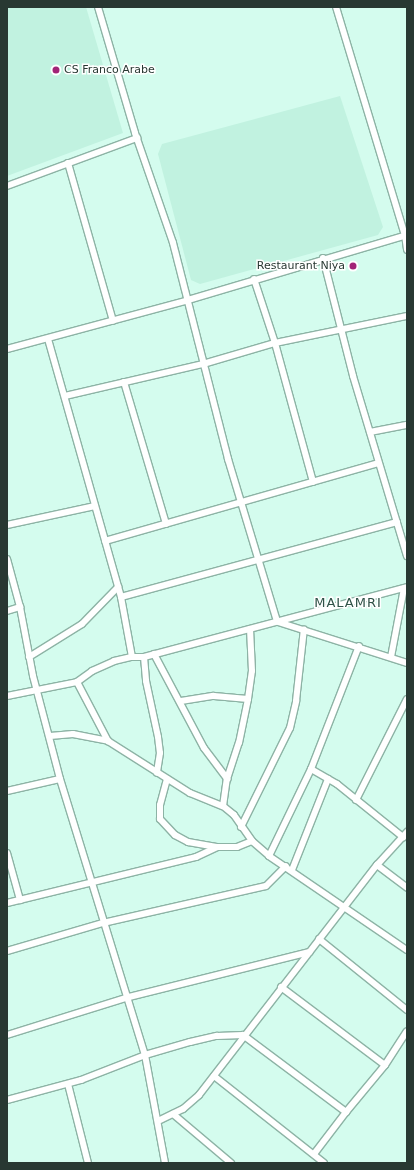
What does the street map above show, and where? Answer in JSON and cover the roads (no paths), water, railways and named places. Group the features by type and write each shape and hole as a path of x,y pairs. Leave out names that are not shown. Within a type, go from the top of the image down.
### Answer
{"street":[{"path":"98,7 137,138 173,243 203,364 241,503 277,621"},
{"path":"336,7 406,235 407,250"},
{"path":"7,186 137,138"},
{"path":"68,163 113,321"},
{"path":"7,349 188,300 323,258 406,235"},
{"path":"323,258 340,331 378,463 407,556"},
{"path":"254,279 275,343 314,482"},
{"path":"65,396 203,364 275,343 340,331 407,316"},
{"path":"48,339 121,597 132,657"},
{"path":"124,382 166,524"},
{"path":"370,432 407,425"},
{"path":"105,541 378,463"},
{"path":"7,525 96,506"},
{"path":"121,597 257,558 396,522"},
{"path":"7,559 20,607 37,691 60,779 90,882 128,997 145,1055 164,1163"},
{"path":"29,657 82,624 118,587"},
{"path":"7,696 77,682 92,671 114,661 132,657 144,657 406,588 391,657"},
{"path":"7,611 20,607"},
{"path":"277,621 359,646 407,664"},
{"path":"223,806 227,779 239,743 248,699 252,671 250,629"},
{"path":"241,827 290,728 296,701 304,629"},
{"path":"269,856 310,769 359,646"},
{"path":"154,654 172,692 181,701 204,748 227,779"},
{"path":"144,657 146,681 159,745 157,773"},
{"path":"77,682 108,741"},
{"path":"181,701 214,696 248,699"},
{"path":"356,800 407,699"},
{"path":"50,736 74,734 108,741 167,779 207,801 223,806 252,841 269,856 345,906 407,950"},
{"path":"158,1122 173,1114 199,1095 243,1035 377,865 405,834 328,779 310,769"},
{"path":"7,791 60,779"},
{"path":"167,779 160,806 160,819 175,835 188,842 217,847 237,847 252,841"},
{"path":"292,870 328,779"},
{"path":"7,903 90,882 107,880 196,857 217,847"},
{"path":"7,853 20,900"},
{"path":"377,865 407,888"},
{"path":"7,952 103,923 266,886 286,866"},
{"path":"319,939 407,1010"},
{"path":"7,1035 128,997 309,952"},
{"path":"281,987 385,1065"},
{"path":"314,1154 385,1065 407,1031"},
{"path":"7,1100 68,1084 145,1055 217,1036 243,1035 346,1112"},
{"path":"214,1076 324,1163"},
{"path":"68,1084 88,1163"},
{"path":"173,1114 231,1163"}],"place":[{"name":"CS Franco Arabe","path":"56,70"},
{"name":"Restaurant Niya","path":"353,266"}],"district":[{"name":"MALAMRI","path":"348,603"}]}
